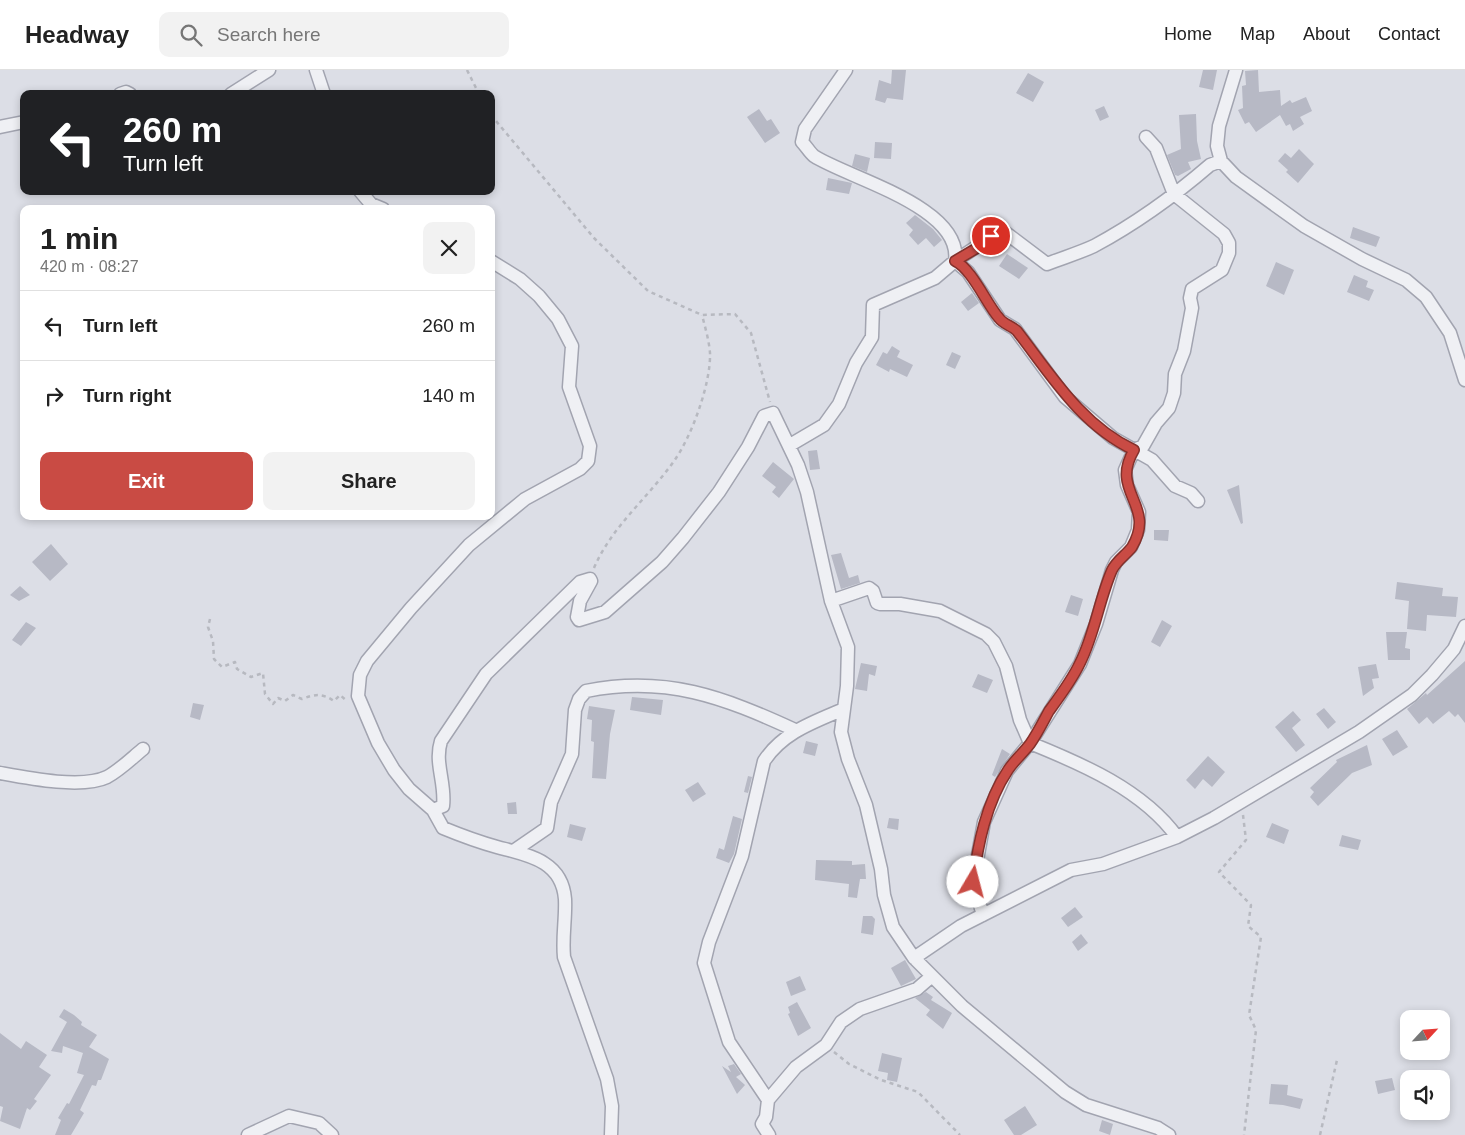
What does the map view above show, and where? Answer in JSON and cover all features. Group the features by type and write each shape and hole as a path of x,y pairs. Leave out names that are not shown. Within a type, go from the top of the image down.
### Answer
{"street":[{"path":"237,90 269,70"},
{"path":"316,70 323,90"},
{"path":"846,70 805,129 802,142 814,156 908,199 936,221 948,234 956,253 955,261"},
{"path":"1236,70 1219,126 1217,146 1221,161 1236,177 1304,226 1362,260 1406,280 1426,297 1450,333 1465,380"},
{"path":"0,127 20,123"},
{"path":"983,915 978,905 973,882 984,822 1008,771 1030,743 1080,664 1096,624 1112,570 1116,562 1132,547 1138,530 1139,512 1125,477 1127,462 1134,450 1143,446 1156,423 1169,408 1174,393 1175,374 1184,351 1192,308 1190,298 1192,289 1222,270 1229,253 1229,243 1224,234 1174,194 1156,148 1146,137"},
{"path":"790,445 824,425 839,404 856,363 872,337 874,305 935,278 955,261 1002,230 1047,264 1092,247 1124,229 1210,166 1221,161"},
{"path":"363,195 373,205"},
{"path":"955,261 968,272 1000,320 1015,329 1065,397 1113,438 1152,460 1176,486 1191,493 1198,501"},
{"path":"495,263 520,279 539,296 558,319 572,346 569,388 590,446 588,461 580,469 525,499 469,545 410,608 366,662 360,675 358,696 378,743 394,770 409,789 433,810 443,828 537,858 548,866 563,887 565,900 564,956 607,1079 612,1106 611,1135"},
{"path":"433,810 443,806 443,780 437,753 440,741 486,674 580,582 590,579 590,585 580,601 577,617 579,620 605,612 662,562 719,492 748,447 764,416 772,413 790,445 807,492 831,601 848,648 841,732 848,759 866,805 881,869 884,894 893,927 914,958 962,1006 1065,1092 1086,1105 1158,1128 1169,1135"},
{"path":"831,601 869,588 873,591 877,602 923,606 940,611 986,634 999,649 1006,666 1020,720 1030,743 1064,756 1135,796 1168,825 1177,837"},
{"path":"914,958 961,926 1071,870 1111,861 1177,837 1359,732 1412,695 1454,649 1465,626"},
{"path":"515,850 547,828 551,802 572,754 575,710 579,699 586,690 622,684 676,688 739,705 795,730"},
{"path":"768,1100 729,1042 704,964 709,942 742,856 764,761 772,749 795,730 844,709"},
{"path":"0,773 70,781 100,780 109,776 143,748"},
{"path":"769,1135 762,1124 766,1117 768,1100 796,1067 826,1044 841,1022 852,1013 881,1000 900,996 917,989 932,976"},
{"path":"248,1135 290,1116 319,1123 332,1135"}],"path":[{"path":"467,70 477,90"},
{"path":"495,120 594,238 648,291 702,315 736,314 750,333 772,413"},
{"path":"590,579 613,533 675,460 694,421 709,368 710,352 702,315"},
{"path":"210,619 208,627 213,641 214,659 222,667 235,662 237,669 251,677 263,673 265,694 273,704 278,698 285,701 293,695 302,699 315,694 325,695 334,701 340,696 348,703 362,706"},
{"path":"1241,801 1246,840 1219,872 1251,905 1248,926 1261,938 1249,1016 1256,1030 1244,1135"},
{"path":"826,1044 849,1064 881,1080 918,1092 960,1135"},
{"path":"1320,1135 1337,1060"}],"building":[{"path":"892,70 906,70 903,100 887,98 885,103 875,100 879,80 891,84"},
{"path":"1203,70 1217,70 1213,90 1199,87"},
{"path":"1258,70 1259,92 1280,90 1281,106 1290,100 1292,103 1306,97 1312,111 1300,117 1304,124 1293,131 1290,124 1286,126 1280,115 1256,132 1249,122 1245,124 1238,110 1243,108 1242,86 1246,85 1245,71"},
{"path":"1028,73 1044,82 1033,102 1016,93"},
{"path":"1104,106 1109,117 1100,121 1095,110"},
{"path":"759,109 767,121 771,119 780,133 765,143 747,117"},
{"path":"1196,114 1197,141 1201,159 1188,162 1191,169 1178,176 1175,175 1167,155 1181,149 1179,115"},
{"path":"875,142 892,143 891,159 874,158"},
{"path":"1299,149 1314,164 1298,183 1278,161 1285,153 1291,158"},
{"path":"855,154 870,158 867,172 852,166"},
{"path":"828,178 852,183 849,194 826,190"},
{"path":"915,215 933,229 942,240 934,247 926,238 918,245 909,235 913,230 906,223"},
{"path":"1353,227 1380,237 1376,247 1350,238"},
{"path":"1007,254 1028,268 1019,279 999,266"},
{"path":"1276,262 1294,270 1284,295 1266,286"},
{"path":"1354,275 1368,281 1366,287 1374,290 1369,301 1347,292"},
{"path":"972,293 979,303 968,311 961,302"},
{"path":"892,346 900,351 897,357 913,365 907,377 890,369 889,372 876,365 883,352 887,354"},
{"path":"952,352 961,356 955,369 946,365"},
{"path":"817,450 820,469 810,470 808,451"},
{"path":"773,462 794,479 779,498 772,492 776,487 762,476"},
{"path":"1239,485 1243,523 1241,524 1227,490"},
{"path":"1154,530 1169,530 1168,541 1154,540"},
{"path":"51,544 68,564 50,581 32,562"},
{"path":"841,553 849,578 858,575 860,583 841,589 831,555"},
{"path":"1397,582 1443,588 1442,596 1458,597 1456,617 1427,615 1426,631 1407,629 1409,601 1395,599"},
{"path":"20,586 30,595 19,601 10,595"},
{"path":"1071,595 1083,599 1078,616 1065,612"},
{"path":"1162,620 1172,626 1160,647 1151,642"},
{"path":"26,622 36,628 21,646 12,640"},
{"path":"1386,632 1407,632 1405,648 1410,649 1410,660 1388,660"},
{"path":"1465,661 1465,723 1458,714 1455,717 1449,711 1433,724 1427,717 1419,724 1407,709 1426,693 1427,695"},
{"path":"861,663 877,666 875,676 869,674 867,691 855,689"},
{"path":"1376,664 1379,678 1372,679 1374,688 1363,696 1358,667"},
{"path":"978,674 993,680 987,693 972,687"},
{"path":"632,697 663,700 661,715 630,710"},
{"path":"193,703 204,705 200,720 190,717"},
{"path":"589,706 615,710 610,734 606,779 592,778 594,742 591,741 592,720 587,719"},
{"path":"1324,708 1336,722 1328,729 1316,714"},
{"path":"1293,711 1301,720 1292,728 1305,745 1296,752 1275,727"},
{"path":"1397,730 1408,747 1393,756 1382,739"},
{"path":"806,741 818,744 815,756 803,753"},
{"path":"1367,745 1372,765 1352,773 1318,806 1310,797 1314,792 1310,788 1337,762 1336,760"},
{"path":"1002,749 1010,754 995,777 992,775"},
{"path":"1208,756 1225,772 1212,787 1203,779 1195,789 1186,780"},
{"path":"748,776 752,777 748,793 744,792"},
{"path":"698,782 706,794 693,802 685,790"},
{"path":"516,802 517,814 508,814 507,803"},
{"path":"733,816 742,819 734,854 729,863 716,858 719,848 724,850"},
{"path":"889,818 899,819 898,830 887,828"},
{"path":"1272,823 1289,830 1284,844 1266,837"},
{"path":"570,824 586,828 582,841 567,837"},
{"path":"1342,835 1361,840 1358,850 1339,846"},
{"path":"816,860 852,861 852,865 865,864 866,879 860,879 857,898 848,897 849,884 815,880"},
{"path":"1075,907 1083,917 1068,927 1061,918"},
{"path":"863,916 872,916 875,919 873,935 861,933"},
{"path":"1081,934 1088,943 1078,951 1072,942"},
{"path":"905,960 916,979 901,986 891,968"},
{"path":"800,976 806,990 791,996 786,982"},
{"path":"926,992 933,997 931,1000 952,1013 943,1029 926,1015 930,1010 915,998"},
{"path":"797,1002 811,1028 798,1036 788,1014 790,1013 788,1007"},
{"path":"64,1009 82,1022 81,1025 97,1035 89,1047 109,1059 101,1080 98,1080 96,1086 92,1085 80,1110 84,1113 71,1135 55,1135 61,1120 58,1118 67,1103 69,1104 84,1075 77,1073 83,1053 63,1046 62,1053 51,1051 67,1022 59,1017"},
{"path":"0,1033 21,1049 26,1041 47,1055 39,1067 51,1075 34,1099 37,1101 30,1110 27,1108 20,1129 0,1121 3,1107 0,1106"},
{"path":"882,1053 902,1058 897,1082 887,1080 888,1073 878,1071"},
{"path":"734,1064 741,1074 736,1077 745,1085 737,1094 722,1066 731,1072 728,1066"},
{"path":"1392,1078 1395,1090 1378,1094 1375,1081"},
{"path":"1271,1084 1288,1085 1287,1095 1303,1099 1300,1109 1269,1104"},
{"path":"1025,1106 1037,1125 1021,1135 1014,1135 1004,1120"},
{"path":"1102,1120 1113,1124 1110,1135 1099,1131"}],"route":[{"path":"973,882 984,822 996,793 1008,771 1030,743 1080,664 1096,624 1112,570 1116,562 1132,547 1140,520 1139,512 1125,477 1127,462 1134,450 1113,438 1065,397 1015,329 1000,320 982,296 968,272 961,264 955,261 982,245 991,236"}]}
